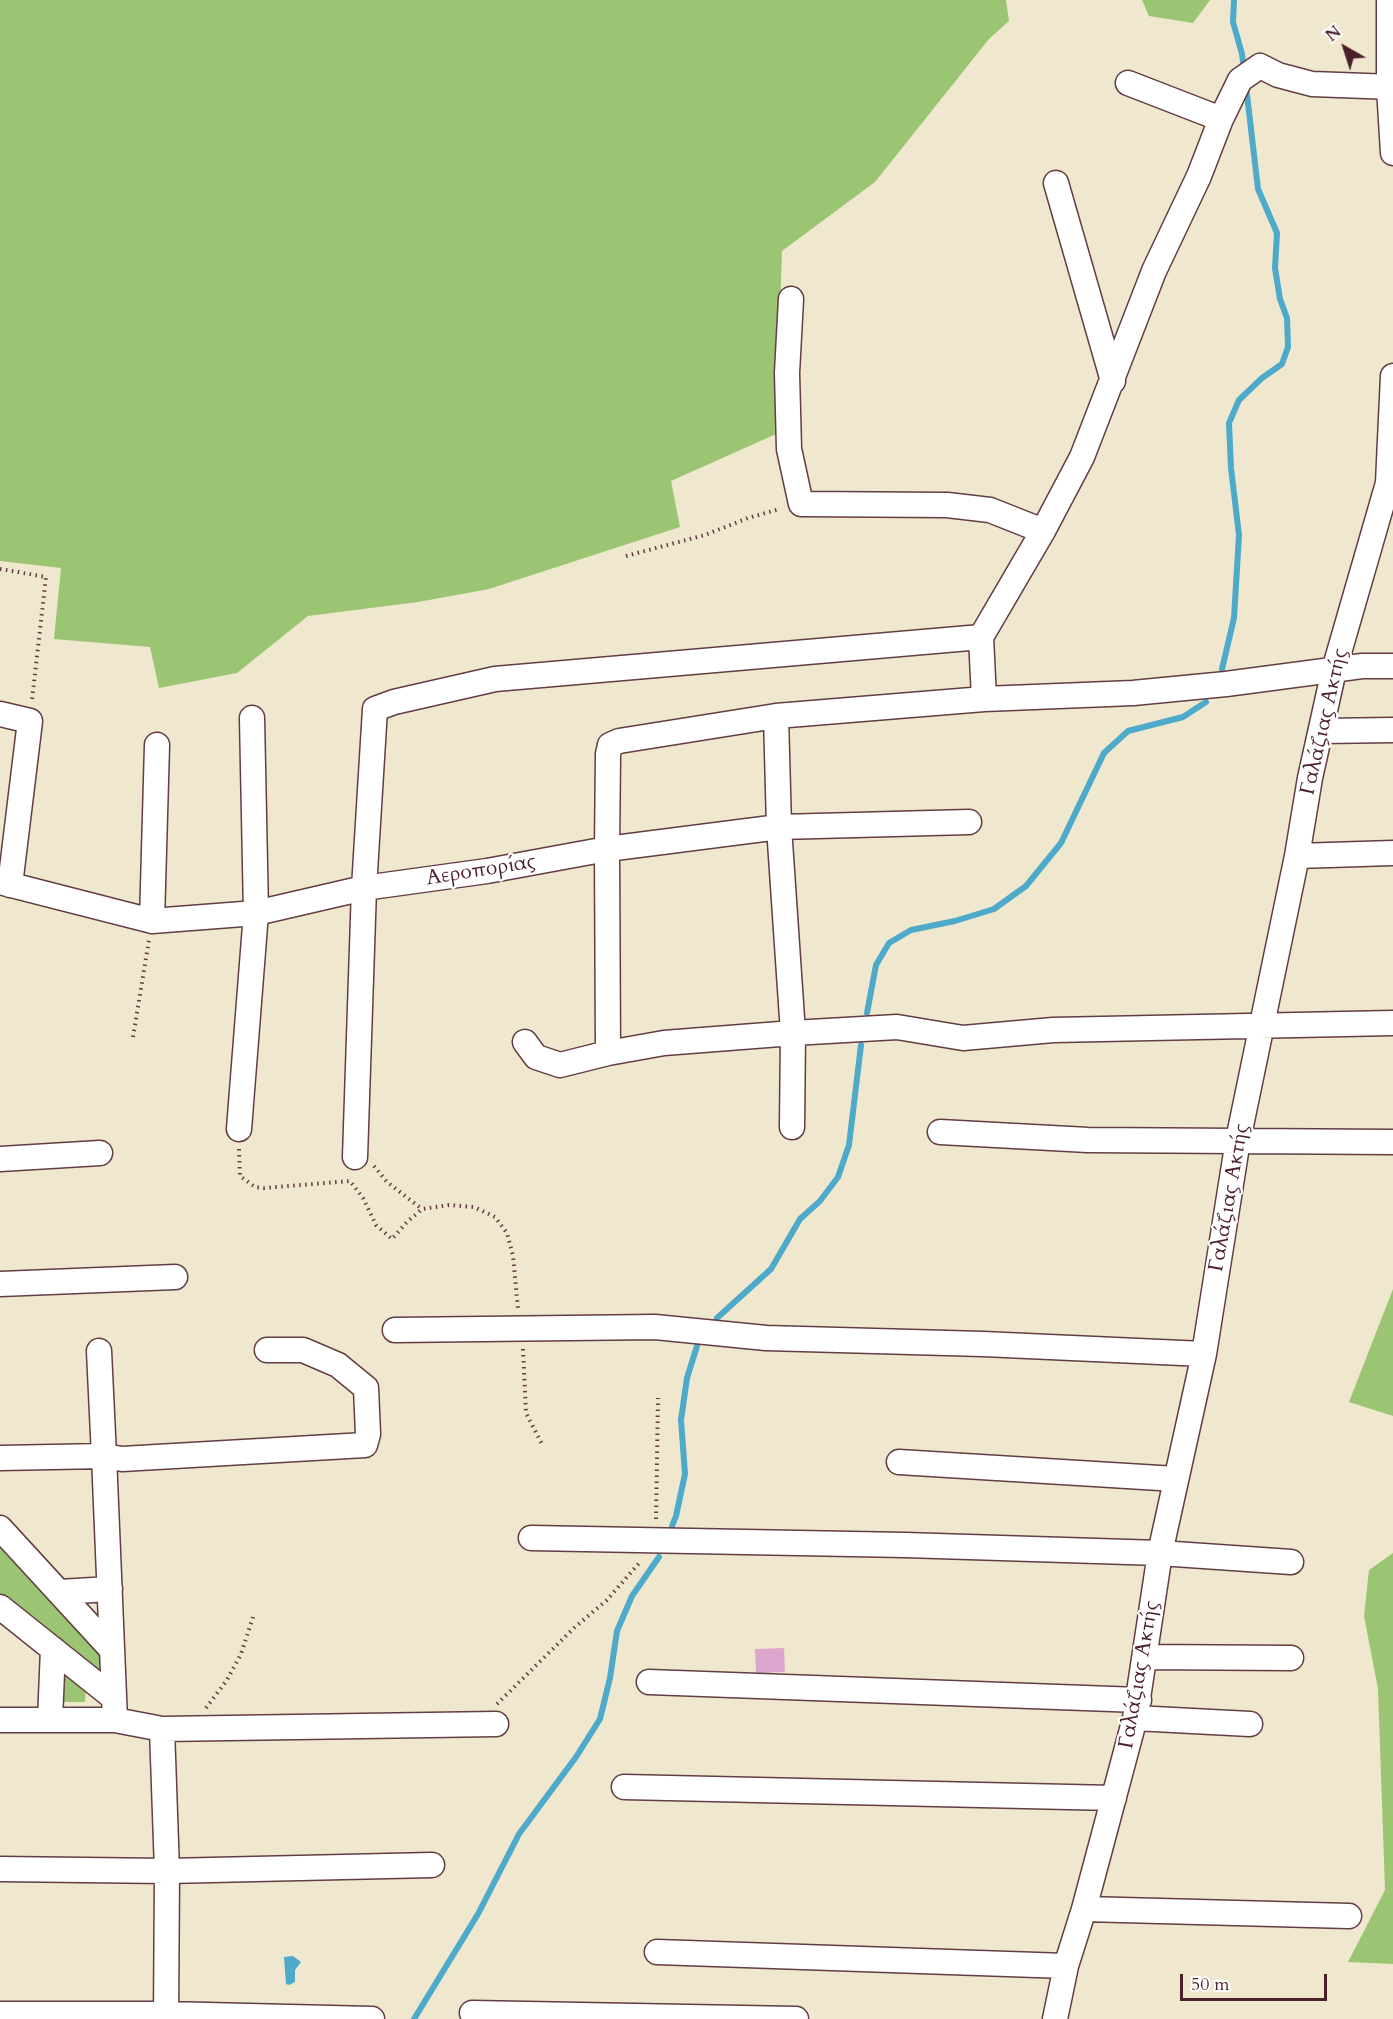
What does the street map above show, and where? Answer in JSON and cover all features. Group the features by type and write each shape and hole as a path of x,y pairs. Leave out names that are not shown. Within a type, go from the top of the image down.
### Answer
{"street":[{"path":"1389,0 1393,153"},
{"path":"984,699 981,637 1043,531 1082,457 1154,271 1200,176 1221,119 1240,80 1260,66 1278,75 1312,84 1391,88"},
{"path":"1128,83 1221,119"},
{"path":"1056,183 1113,381"},
{"path":"791,299 787,373 789,450 801,504 948,505 980,508 1043,531"},
{"name":"Γαλάζιας Ακτής","path":"1055,2019 1066,1966 1084,1909 1137,1709 1160,1553 1204,1354 1238,1140 1297,856 1310,778 1334,670 1391,483 1393,376"},
{"path":"355,1157 364,888 375,708 495,679 981,637"},
{"path":"608,1053 607,849 610,745 619,741 776,716 984,699 1133,693 1226,684 1362,666 1393,666"},
{"path":"0,714 30,721 5,883"},
{"path":"776,716 779,827 792,1033 792,1127"},
{"path":"239,1129 256,913 252,718"},
{"path":"1321,731 1393,730"},
{"path":"152,921 157,745"},
{"name":"Αεροπορίας","path":"5,883 152,921 256,913 364,888 487,871 607,849 779,827 969,822"},
{"path":"1297,856 1393,853"},
{"path":"525,1042 536,1057 560,1065 608,1053 664,1043 792,1033 897,1028 963,1038 1053,1030 1393,1023"},
{"path":"940,1132 1088,1140 1393,1142"},
{"path":"0,1159 100,1153"},
{"path":"0,1284 175,1277"},
{"path":"396,1330 655,1327 777,1339 983,1344 1204,1354"},
{"path":"0,1458 104,1456 122,1459 365,1445 368,1434 366,1388 338,1365 303,1350 267,1350"},
{"path":"99,1351 115,1709"},
{"path":"899,1462 1176,1479"},
{"path":"0,1528 112,1650"},
{"path":"531,1538 905,1545 1160,1553 1291,1562"},
{"path":"59,1592 110,1588"},
{"path":"0,1607 52,1649 115,1709 162,1729 487,1724"},
{"path":"50,1720 52,1649"},
{"path":"1145,1657 1291,1658"},
{"path":"649,1682 1137,1709 1250,1724"},
{"path":"0,1720 50,1720 115,1709"},
{"path":"162,1729 167,1871 166,2016"},
{"path":"624,1787 1114,1798"},
{"path":"0,1869 167,1871 432,1865"},
{"path":"1084,1909 1349,1916"},
{"path":"657,1952 1066,1966"},
{"path":"472,2013 796,2019"},
{"path":"0,2014 372,2019"}],"path":[{"path":"626,556 705,535 748,518 801,504"},
{"path":"0,569 46,577 30,721"},
{"path":"133,1037 152,921"},
{"path":"239,1129 240,1176 255,1187 350,1181 363,1198 376,1225 392,1239 422,1209 449,1205 474,1207 495,1217 507,1233 513,1256 521,1328 526,1413 543,1446"},
{"path":"355,1132 374,1166 387,1182 422,1209"},
{"path":"487,1724 574,1628 608,1600 650,1551 657,1514 658,1398"},
{"path":"187,1728 227,1680 241,1654 253,1617"}],"green space":[{"path":"0,0 1006,0 1009,21 989,39 875,182 782,251 776,434 671,481 680,527 489,589 418,602 308,616 237,673 159,688 150,647 54,639 61,568 0,561"},
{"path":"1142,0 1210,0 1193,23 1149,16"},
{"path":"1393,1289 1393,1416 1349,1402"},
{"path":"0,1541 103,1653 104,1680 0,1596"},
{"path":"1393,1553 1393,1964 1348,1962 1385,1890 1378,1689 1364,1616 1369,1570"},
{"path":"60,1663 86,1685 85,1702 58,1702"}],"water":[{"path":"293,1956 301,1962 295,1970 295,1982 289,1985 286,1984 284,1957"}],"building":[{"path":"784,1648 785,1672 756,1673 755,1649"}],"waterway":[{"path":"1234,0 1233,22 1244,70"},
{"path":"1222,669 1234,618 1239,535 1231,468 1229,423 1239,400 1262,378 1282,364 1288,347 1287,318 1280,299 1275,268 1277,233 1258,189 1246,86"},
{"path":"867,1013 876,965 889,943 911,930 955,921 994,909 1026,886 1061,843 1104,753 1128,731 1183,717 1206,702"},
{"path":"717,1318 771,1269 800,1219 820,1201 838,1177 849,1145 861,1045"},
{"path":"672,1526 685,1474 681,1420 687,1378 697,1346"},
{"path":"414,2019 478,1914 519,1834 576,1757 600,1719 610,1678 617,1631 632,1596 659,1557"}]}
